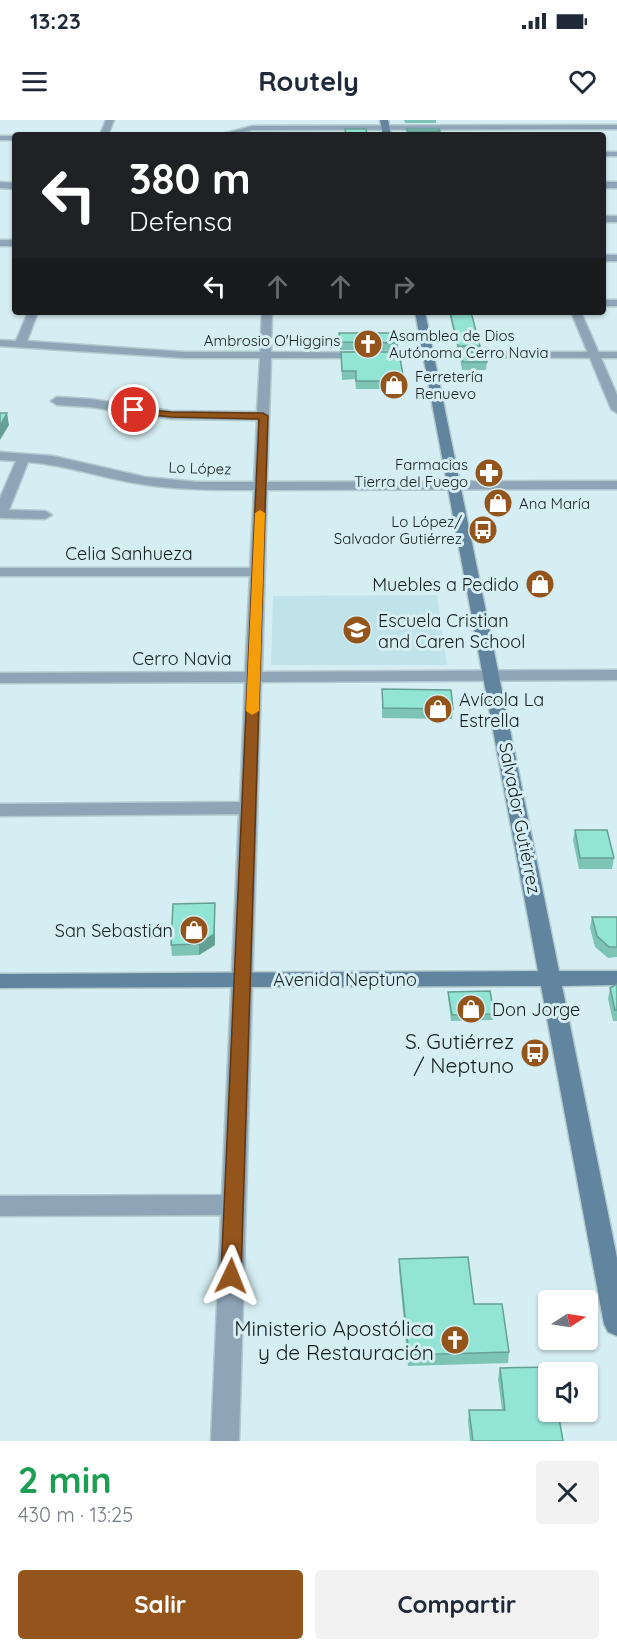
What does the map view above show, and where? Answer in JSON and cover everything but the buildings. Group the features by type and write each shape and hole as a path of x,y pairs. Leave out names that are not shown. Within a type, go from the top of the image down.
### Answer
{"main road":[{"name":"Salvador Gutiérrez","path":"421,315 617,1324"},
{"name":"Avenida Neptuno","path":"0,981 617,978"}],"street":[{"path":"232,132 244,128 499,127 588,124 617,127"},
{"path":"20,344 32,315"},
{"path":"225,1441 267,315"},
{"path":"577,315 617,409"},
{"name":"Ambrosio O'Higgins","path":"0,343 185,355 617,355"},
{"path":"57,401 90,403 171,415 263,416"},
{"name":"Lo López","path":"0,456 68,462 159,483 197,486 617,485"},
{"path":"24,458 0,514 45,515"},
{"name":"Celia Sanhueza","path":"0,573 258,572"},
{"name":"Cerro Navia","path":"0,678 617,675"},
{"path":"0,810 249,808"},
{"path":"0,1206 234,1205"}],"shaded area":[{"name":"Escuela Cristian and Caren School","path":"437,595 447,665 271,665 273,596"}],"slow traffic":[{"path":"252,711 260,513"}],"place":[{"name":"Asamblea de Dios Autónoma Cerro Navia","path":"368,344"},
{"name":"Ferretería Renuevo","path":"394,385"},
{"name":"Farmacias Tierra del Fuego","path":"489,473"},
{"name":"Ana María","path":"498,503"},
{"name":"Lo López/ Salvador Gutiérrez","path":"483,530"},
{"name":"Muebles a Pedido","path":"540,584"},
{"name":"Escuela Cristian and Caren School","path":"357,630"},
{"name":"Avícola La Estrella","path":"438,709"},
{"name":"San Sebastián","path":"194,930"},
{"name":"Don Jorge","path":"471,1009"},
{"name":"S. Gutiérrez / Neptuno","path":"535,1053"},
{"name":"Ministerio Apostólica y de Restauración","path":"455,1340"}],"route":[{"path":"134,410 171,415 263,416 231,1276"}]}
